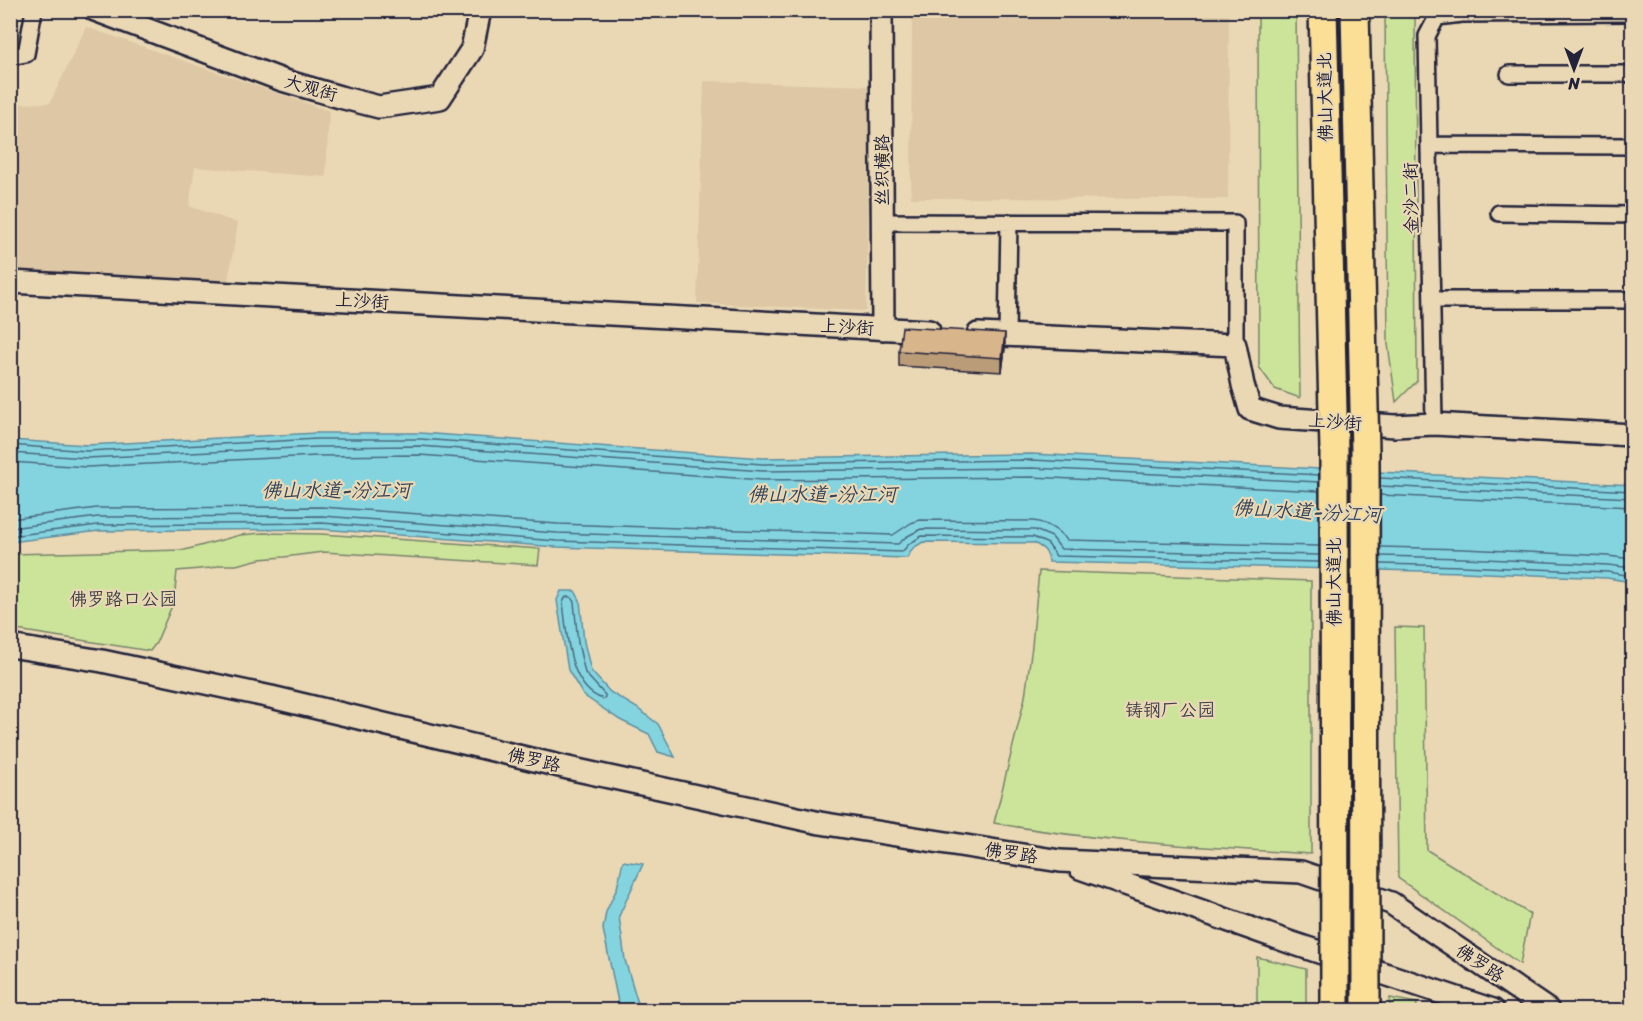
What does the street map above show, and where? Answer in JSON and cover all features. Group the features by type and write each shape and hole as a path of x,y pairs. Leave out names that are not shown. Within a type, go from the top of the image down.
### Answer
{"highway":[{"name":"佛山大道北","path":"1323,10 1334,451 1335,1011"},
{"name":"佛山大道北","path":"1354,10 1365,451 1366,1011"}],"street":[{"path":"10,57 26,54 34,10"},
{"name":"大观街","path":"95,10 282,80 379,107 440,98 472,49 480,10"},
{"name":"丝织横路","path":"881,10 883,328"},
{"path":"1481,12 1632,13"},
{"name":"金沙二街","path":"1434,424 1427,36 1437,17 1481,12"},
{"path":"1509,74 1632,74"},
{"path":"1430,145 1632,146"},
{"path":"1499,213 1632,215"},
{"path":"883,222 1235,223 1234,345"},
{"path":"1008,335 1009,222"},
{"name":"上沙街","path":"10,282 1234,345 1250,409 1279,418 1395,426 1434,424 1632,435"},
{"path":"1433,300 1632,300"},
{"name":"佛罗路","path":"10,646 102,661 272,697 568,768 820,823 1060,861 1301,872 1391,903 1548,1011"},
{"name":"佛罗路","path":"1060,861 1493,1011"}],"shaded area":[{"path":"912,11 1229,11 1228,199 911,198"},
{"path":"86,27 329,111 326,177 195,167 189,206 238,223 228,281 11,273 11,104 50,103"},
{"path":"704,81 871,86 866,311 697,303"}],"green space":[{"path":"1258,11 1296,11 1300,398 1275,389 1259,367"},
{"path":"1415,14 1417,381 1396,402 1388,344 1385,15"},
{"name":"佛罗路口公园","path":"321,534 540,549 538,565 323,552 177,571 174,601 156,643 150,651 11,629 11,554 185,550 240,535"},
{"name":"铸钢厂公园","path":"1039,571 1311,581 1311,854 1112,839 994,823 1025,697"},
{"path":"1395,627 1424,628 1427,850 1530,914 1520,964 1398,878"},
{"path":"1257,957 1306,969 1306,1010 1257,1010"},
{"path":"1390,998 1417,1003 1416,1010 1390,1010"}],"water":[{"name":"佛山水道-汾江河","path":"317,433 420,433 763,458 1032,454 1632,485 1632,582 1607,578 1463,572 1049,562 1048,555 1034,543 923,542 913,548 907,558 556,547 321,529 99,531 11,542 10,440 87,445"},
{"path":"561,591 575,591 580,600 584,642 591,671 610,692 658,724 675,757 658,752 649,734 620,720 583,695 568,670 557,600"},
{"path":"623,861 643,864 619,916 625,960 640,1010 621,1010 619,1007 603,929 606,912 617,888"}],"building":[{"path":"902,327 1005,333 1002,358 899,351"}]}
